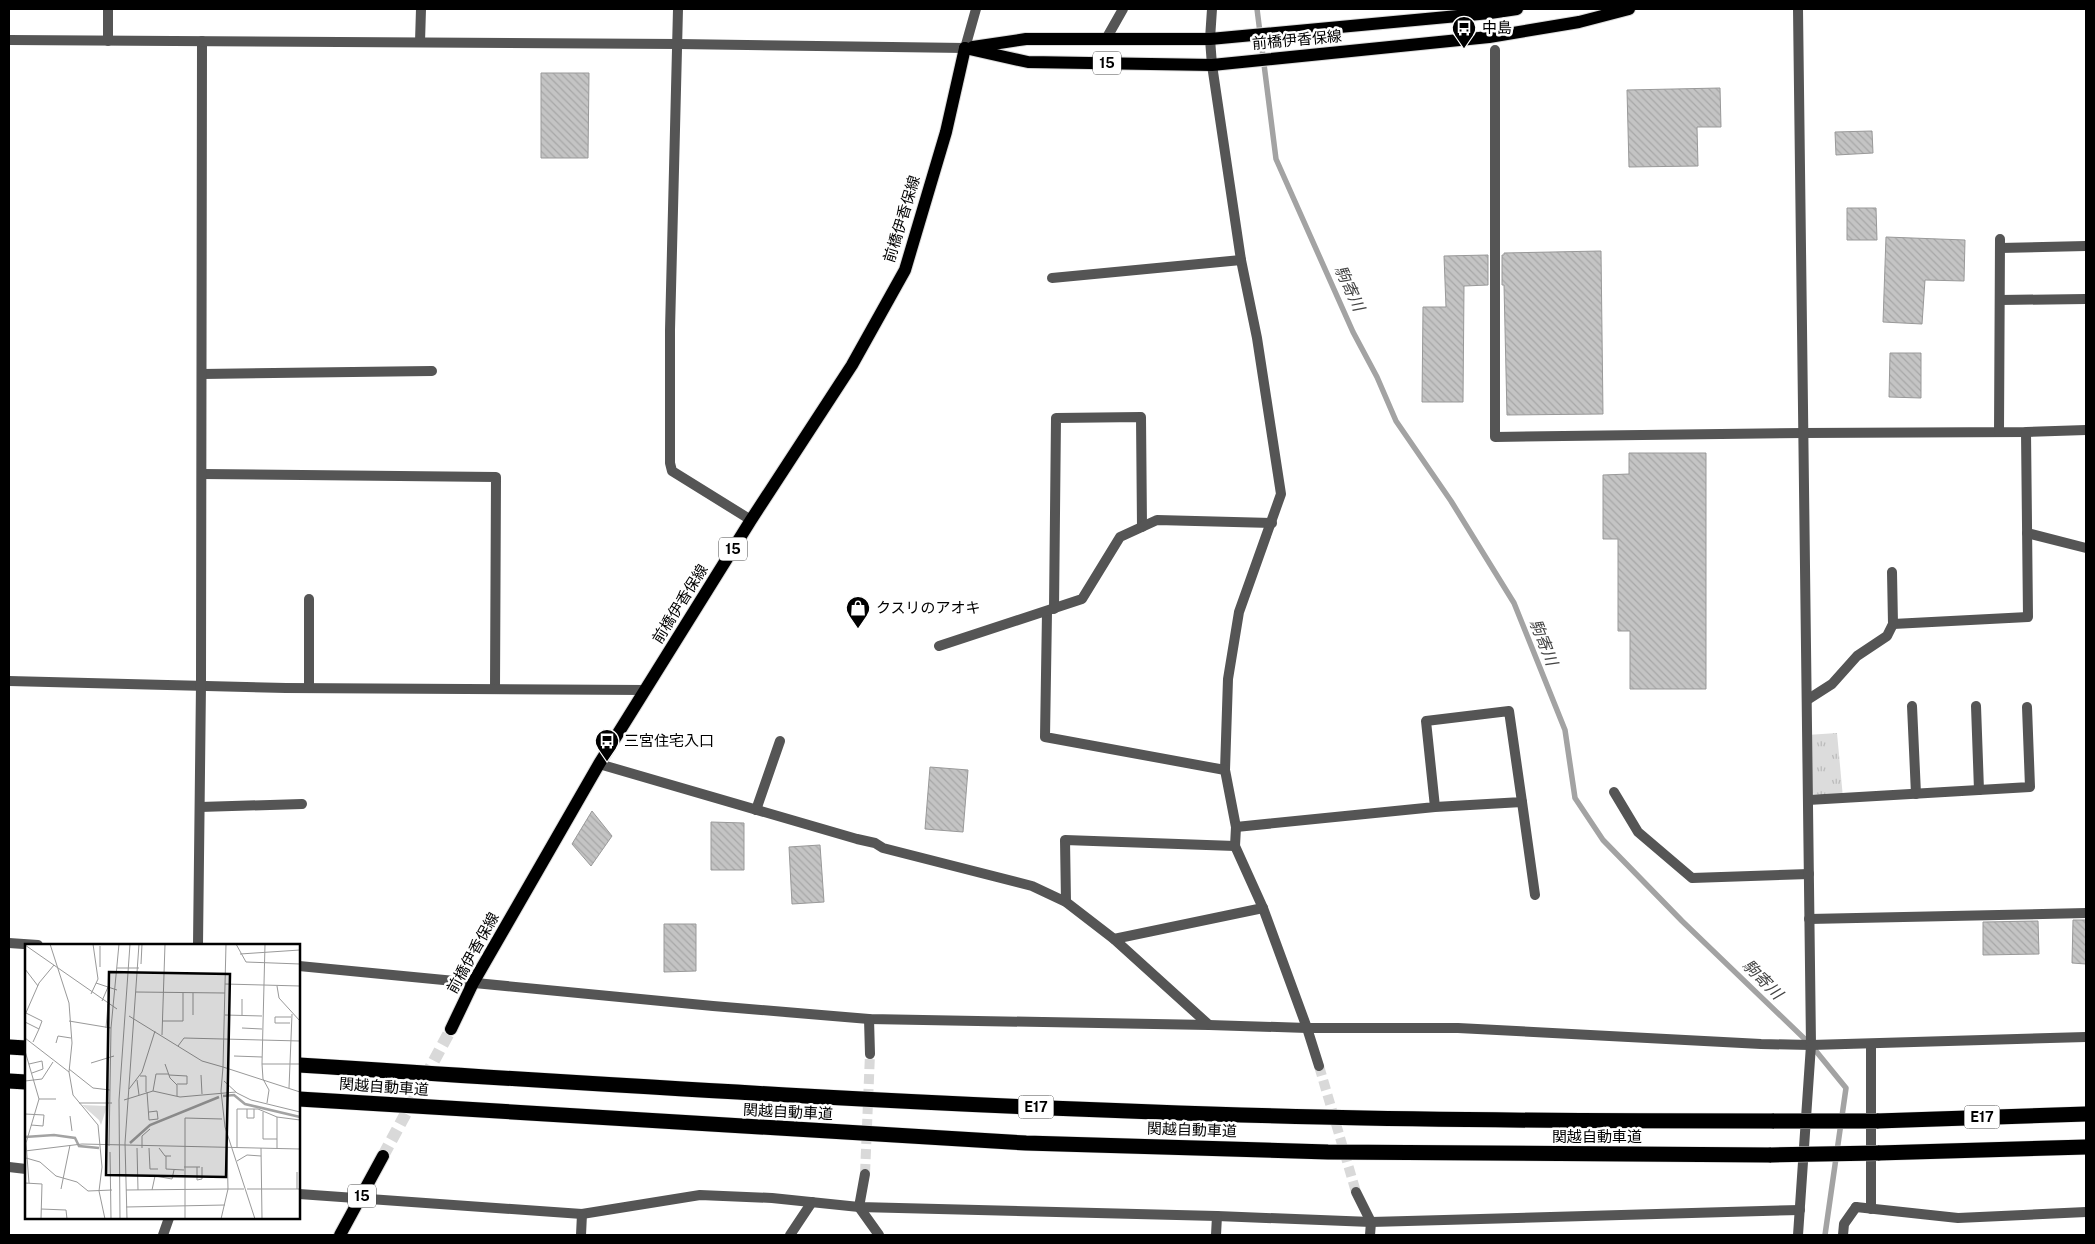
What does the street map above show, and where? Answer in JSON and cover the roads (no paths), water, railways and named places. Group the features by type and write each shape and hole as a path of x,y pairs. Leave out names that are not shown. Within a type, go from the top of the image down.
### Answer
{"highway":[{"path":"9,1047 25,1048"},
{"name":"関越自動車道","path":"300,1065 665,1089 1044,1107 1319,1117 1515,1121 1877,1121 2086,1114"},
{"path":"9,1081 25,1082"},
{"name":"関越自動車道","path":"300,1099 1026,1143 1328,1152 1771,1155 2086,1147"}],"main road":[{"name":"前橋伊香保線","path":"965,48 1026,39 1210,39 1517,9"},
{"name":"前橋伊香保線","path":"965,48 1028,62 1212,65 1490,37 1579,22 1630,9"},
{"name":"前橋伊香保線","path":"451,1029 473,983 599,764 751,520 852,365 904,270 946,132 965,48"},
{"name":"15","path":"340,1235 383,1156"}],"street":[{"path":"108,9 108,41"},
{"path":"420,42 421,9"},
{"path":"678,9 670,330 670,464 672,471 751,520"},
{"path":"9,40 678,44 965,48 976,9"},
{"path":"1106,39 1123,9"},
{"path":"1212,9 1210,39 1212,65 1241,260 1257,338 1281,494 1239,612 1228,680 1225,770 1236,827 1235,846 1263,908 1319,1066"},
{"path":"1798,9 1811,1045 1798,1235"},
{"path":"198,944 202,474 202,41"},
{"path":"1495,50 1495,437 2086,430"},
{"path":"1999,432 2000,243 2086,246"},
{"path":"1052,278 1241,260"},
{"path":"2000,300 2086,299"},
{"path":"202,374 432,371"},
{"path":"1142,526 1141,417 1056,418 1045,737 1225,770"},
{"path":"1893,624 2028,617 2026,432"},
{"path":"202,474 496,477 494,689"},
{"path":"940,646 1082,599 1120,537 1157,520 1272,523"},
{"path":"2027,534 2086,548"},
{"path":"1806,700 1832,684 1857,656 1887,636 1893,624 1892,572"},
{"path":"309,599 309,688"},
{"path":"9,681 309,688 645,690"},
{"path":"1912,706 1916,794"},
{"path":"1976,706 1979,790"},
{"path":"1808,800 2030,787 2027,707"},
{"path":"1434,807 1426,721 1509,711 1535,895"},
{"path":"756,810 780,741"},
{"path":"599,764 875,843 882,848 1032,886 1066,902 1114,939 1209,1025"},
{"path":"1614,792 1638,832 1692,878 1809,874"},
{"path":"1236,827 1434,807 1522,802"},
{"path":"200,807 302,804"},
{"path":"1066,902 1065,840 1235,846"},
{"path":"1114,939 1263,908"},
{"path":"1809,919 2086,914"},
{"path":"9,943 25,944"},
{"path":"300,966 869,1019 1307,1028 1458,1028 1811,1045 2086,1037"},
{"path":"869,1019 870,1054"},
{"path":"1870,1208 1871,1044"},
{"path":"9,1167 25,1169"},
{"path":"865,1174 860,1207 879,1235"},
{"path":"1356,1192 1371,1222 1370,1235"},
{"path":"300,1194 582,1214 700,1195 772,1198 860,1207 1371,1222 1800,1210"},
{"path":"790,1235 812,1202"},
{"path":"1843,1235 1844,1224 1856,1207 1958,1218 2086,1212"},
{"path":"581,1235 582,1214"},
{"path":"1216,1235 1217,1216"},
{"path":"163,1235 169,1219"}],"waterway":[{"name":"駒寄川","path":"1257,9 1276,159 1353,332 1377,377 1396,421 1451,501 1514,603 1565,730 1575,798 1603,840 1682,921 1811,1045 1846,1088 1825,1235"}],"tunnel":[{"path":"383,1156 451,1029"},
{"path":"865,1174 870,1054"},
{"path":"1319,1066 1356,1192"}],"place":[{"name":"中島","path":"1464,49"},
{"name":"クスリのアオキ","path":"858,629"},
{"name":"三宮住宅入口","path":"607,762"}]}
